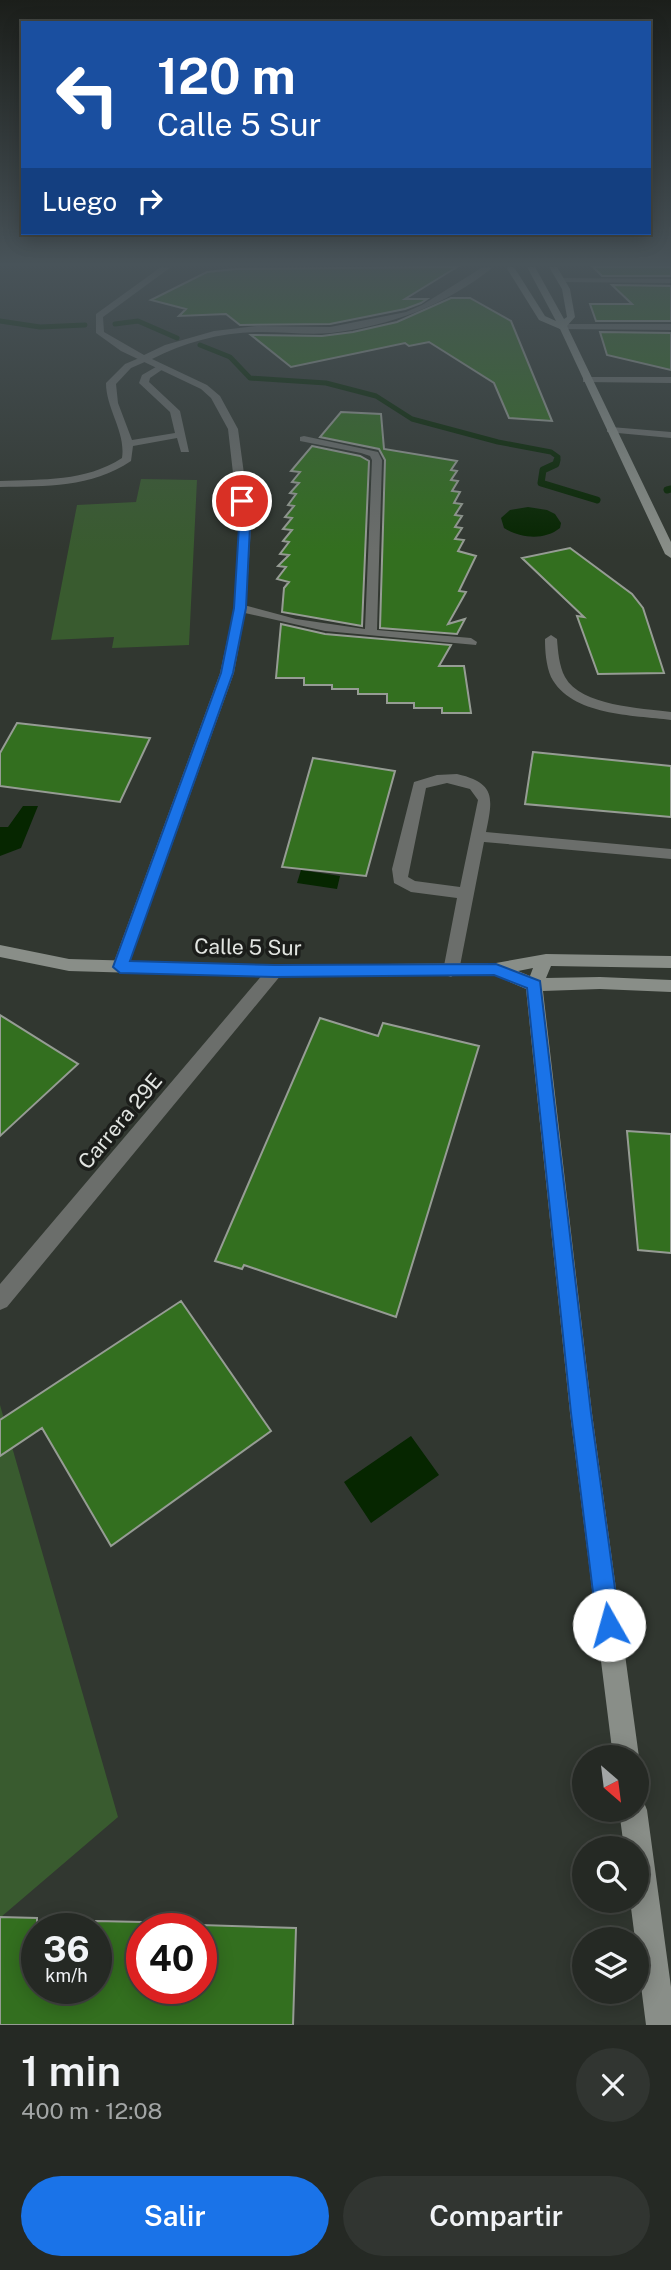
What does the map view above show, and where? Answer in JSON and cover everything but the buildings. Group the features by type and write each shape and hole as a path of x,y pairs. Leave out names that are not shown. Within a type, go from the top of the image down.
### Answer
{"main road":[{"path":"578,362 671,554"},
{"name":"Calle 5 Sur","path":"0,951 69,965 275,971 451,971 496,969 546,960 671,962"},
{"path":"546,960 534,985 581,1413 624,1745"},
{"name":"Calle 5 Sur","path":"496,969 534,985 600,983 671,986"},
{"path":"635,1822 661,2025"}],"street":[{"path":"0,484 89,478 106,472 127,459 128,444 113,408 111,383 122,371 139,362"},
{"path":"120,967 227,673 240,608 245,526 233,429 215,396 204,387 149,362"},
{"path":"161,367 145,377 144,383 175,411 185,450"},
{"path":"586,380 671,380"},
{"path":"611,430 671,435"},
{"path":"128,444 179,435"},
{"path":"304,439 363,450 374,454 377,460 371,633"},
{"path":"240,608 289,621 371,633 471,642"},
{"path":"551,639 552,662 563,686 592,701 671,716"},
{"path":"451,971 468,894 485,800 482,790 472,782 433,778 419,785 400,879 411,886 468,894"},
{"path":"478,836 671,854"},
{"name":"Carrera 29E","path":"0,1300 275,971"}],"shaded area":[{"path":"141,479 197,480 189,645 112,648 114,637 51,640 77,505 136,502"},
{"path":"528,507 555,514 561,523 560,528 547,535 532,537 504,528 501,518 510,510"},
{"path":"23,806 38,806 21,848 0,856 0,827 8,827"},
{"path":"301,870 340,876 337,889 297,883"},
{"path":"0,1405 118,1817 1,1917 0,1923"},
{"path":"411,1436 439,1475 371,1523 344,1482"}],"waterway":[{"path":"234,362 250,378 326,383 376,396 412,419 498,442 551,452 558,457 557,462"},
{"path":"557,460 556,464 543,470 541,483 597,500"},
{"path":"667,490 671,489"}],"route":[{"path":"242,501 245,526 240,608 227,673 120,967 275,971 496,969 534,985 581,1413 609,1625"}]}
